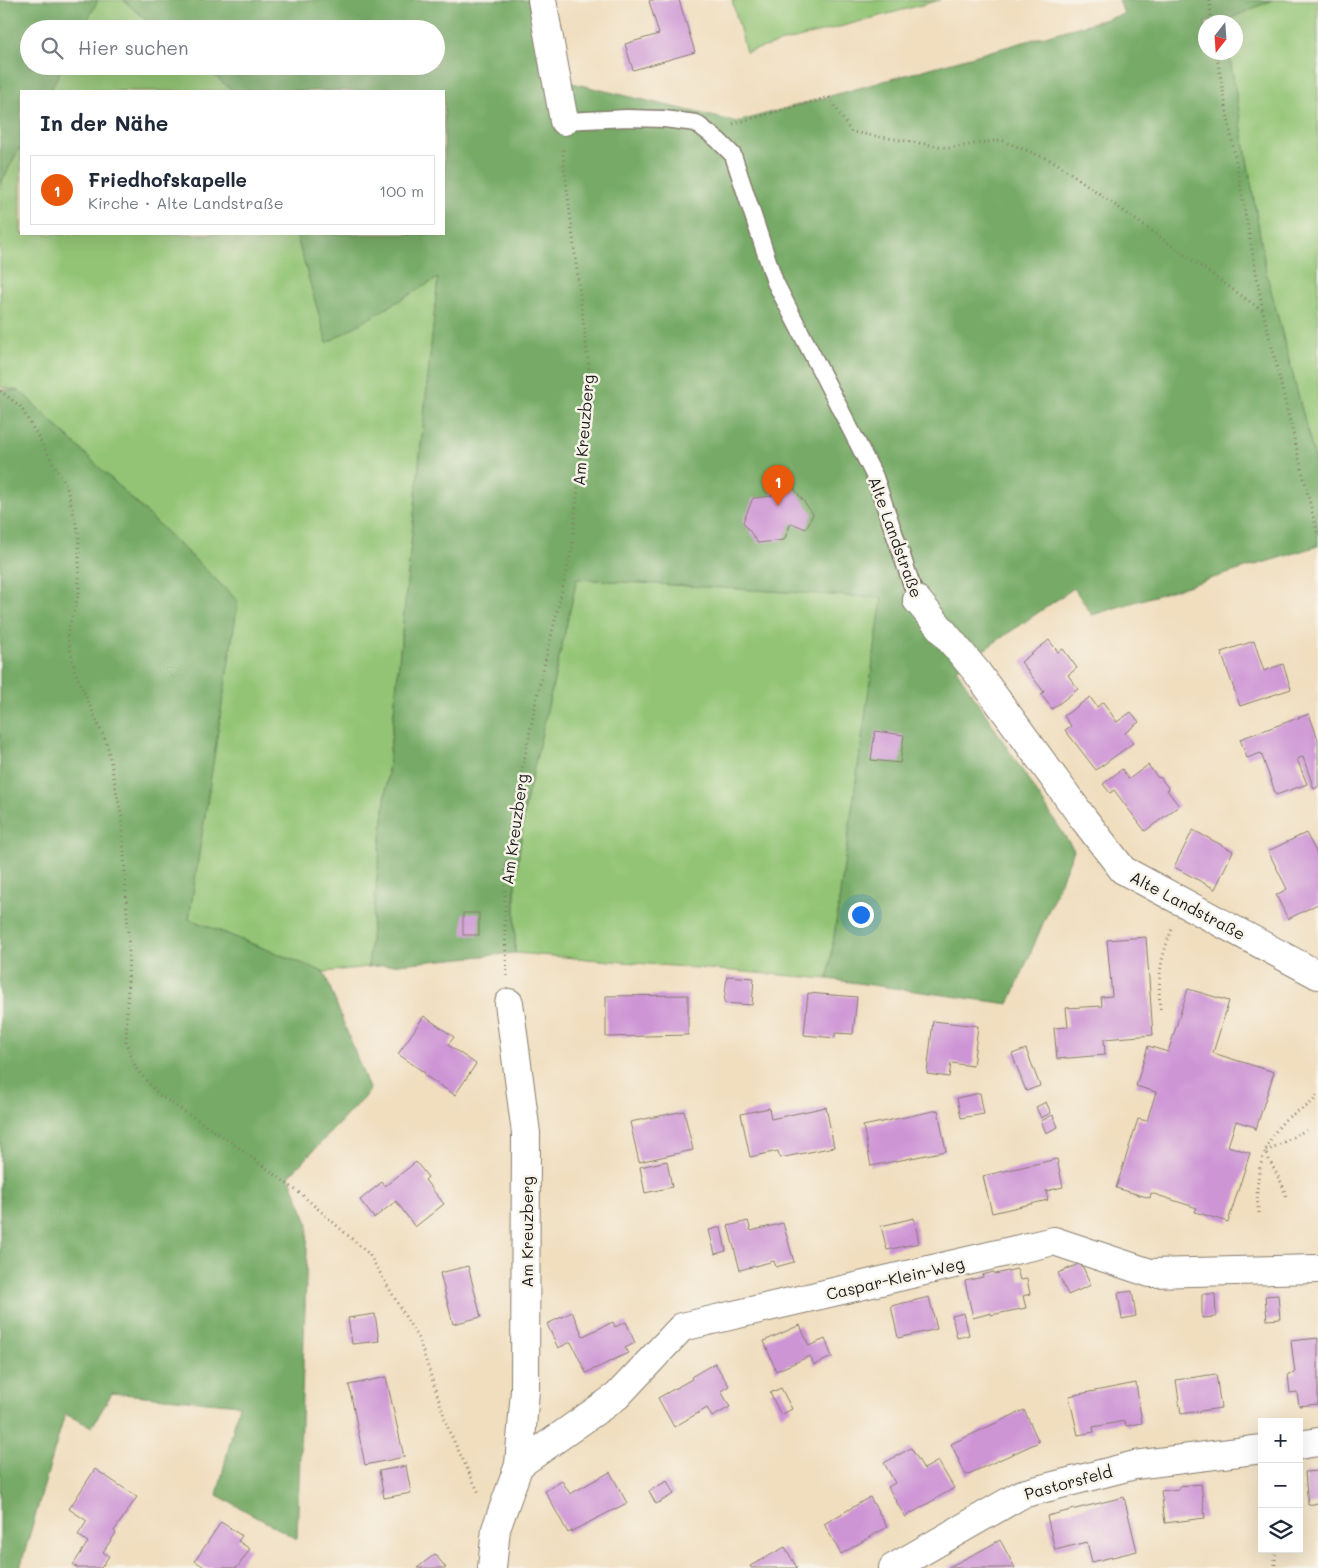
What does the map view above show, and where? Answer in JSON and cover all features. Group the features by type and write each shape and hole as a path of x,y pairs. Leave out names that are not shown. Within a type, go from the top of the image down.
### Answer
{"street":[{"path":"542,0 564,121"},
{"name":"Alte Landstraße","path":"917,600 976,671 1082,818 1123,870 1318,975"},
{"name":"Am Kreuzberg","path":"492,1568 496,1529 519,1465 525,1390 526,1133 509,1003"},
{"name":"Caspar-Klein-Weg","path":"519,1465 617,1396 682,1327 1054,1241 1150,1273 1318,1269"},
{"path":"1303,1444 1318,1442"},
{"name":"Pastorsfeld","path":"893,1568 1022,1494 1135,1465 1258,1450"}],"lane":[{"name":"Alte Landstraße","path":"564,121 627,118 664,119 696,124 718,140 733,155 775,282 875,478 917,600"}],"path":[{"path":"1210,0 1211,15"},
{"path":"1217,60 1263,310 1318,536"},
{"path":"707,131 829,97 851,132 949,148 1001,140 1055,162 1263,310"},
{"name":"Am Kreuzberg","path":"509,1003 505,935 505,872 514,811 537,696 572,548 589,369 563,156 564,121"},
{"path":"0,392 20,406 66,485 79,535 79,593 67,634 75,672 107,744 122,819 129,950 126,1043 137,1070 159,1094 228,1140 300,1194 369,1254 419,1340 449,1431 496,1529"},
{"path":"1160,1009 1160,970 1172,929"},
{"path":"1260,1213 1256,1194 1265,1152 1276,1131 1286,1120 1309,1106 1318,1094"},
{"path":"1265,1152 1306,1130"},
{"path":"1265,1152 1282,1184 1286,1196"},
{"path":"1275,1553 1275,1568"}],"green space":[{"path":"0,0 98,0 88,20 20,20 20,75 58,75 51,90 20,90 20,147 0,185"},
{"path":"98,0 123,0 146,20 88,20"},
{"path":"123,0 529,0 542,76 737,122 1124,14 1119,0 1272,0 1238,15 1198,15 1198,60 1230,60 1266,271 1318,472 1318,546 1092,615 1074,588 956,669 1074,850 1009,1004 828,979 882,598 577,579 525,807 515,886 515,953 368,967 438,278 327,343 296,235 445,235 445,90 232,90 214,75 445,75 445,20 146,20"},
{"path":"732,0 940,0 746,52"},
{"path":"1272,0 1318,0 1318,472 1266,271 1230,60 1243,60 1243,15 1238,15"},
{"path":"58,75 214,75 232,90 51,90"},
{"path":"20,147 20,235 296,235 327,342 438,278 368,967 324,972 189,919 238,601 20,391 0,387 0,185"},
{"path":"0,390 20,391 238,601 189,919 324,972 370,1091 289,1176 308,1223 297,1539 217,1495 239,1405 112,1393 92,1427 65,1414 20,1568 0,1568"},
{"path":"577,579 882,598 828,979 515,953 515,886 525,807"}],"building":[{"path":"679,0 695,52 633,70 625,44 659,34 649,1"},
{"path":"787,479 813,514 806,529 791,523 784,540 758,543 743,522 753,498 772,496 770,480"},
{"path":"1049,640 1058,652 1063,649 1077,668 1068,675 1078,689 1052,709 1041,694 1044,692 1021,662"},
{"path":"1254,641 1264,671 1283,664 1291,689 1240,706 1221,652"},
{"path":"1090,697 1097,707 1103,702 1117,722 1131,712 1139,722 1125,733 1133,743 1096,770 1065,730 1071,726 1064,716"},
{"path":"1309,714 1318,739 1318,787 1314,789 1303,757 1297,759 1307,784 1276,795 1261,753 1247,758 1240,739"},
{"path":"875,731 904,735 900,763 871,760"},
{"path":"1148,765 1158,778 1160,777 1179,806 1145,831 1114,790 1110,793 1103,784 1122,769 1129,779"},
{"path":"1193,830 1233,851 1215,889 1174,867"},
{"path":"1306,833 1318,856 1318,904 1288,919 1276,895 1287,889 1268,851"},
{"path":"463,913 479,913 479,935 463,935"},
{"path":"1146,937 1153,1035 1104,1039 1105,1055 1057,1059 1054,1028 1068,1027 1066,1008 1102,1006 1101,997 1112,996 1107,940"},
{"path":"727,976 754,978 752,1005 724,1003"},
{"path":"1188,989 1229,1001 1213,1053 1274,1072 1256,1129 1236,1121 1228,1146 1250,1153 1228,1222 1195,1212 1197,1208 1151,1193 1150,1198 1116,1188 1138,1119 1147,1121 1156,1092 1136,1086 1148,1046 1168,1052"},
{"path":"808,993 857,997 853,1034 835,1033 835,1038 804,1035"},
{"path":"688,995 688,1035 606,1037 606,996"},
{"path":"424,1016 454,1037 448,1045 476,1064 455,1095 424,1075 425,1073 398,1054"},
{"path":"933,1021 978,1026 973,1066 951,1063 949,1077 927,1074"},
{"path":"1026,1049 1040,1086 1026,1091 1012,1054"},
{"path":"980,1093 984,1114 961,1118 957,1098"},
{"path":"1046,1102 1051,1113 1041,1118 1036,1107"},
{"path":"826,1107 834,1147 780,1158 778,1151 750,1157 741,1114 769,1108 771,1119"},
{"path":"938,1110 946,1151 871,1166 863,1126"},
{"path":"684,1111 693,1150 639,1162 630,1122"},
{"path":"1053,1115 1058,1127 1046,1133 1041,1121"},
{"path":"1057,1159 1063,1187 1046,1191 1048,1200 992,1213 983,1176"},
{"path":"667,1161 672,1187 645,1193 640,1167"},
{"path":"416,1162 428,1177 425,1180 444,1204 415,1227 396,1201 374,1218 360,1200 382,1182 385,1186"},
{"path":"914,1218 919,1243 887,1250 881,1226"},
{"path":"748,1221 751,1231 783,1223 794,1262 776,1267 774,1261 740,1270 728,1226"},
{"path":"721,1227 726,1251 715,1254 709,1230"},
{"path":"1081,1263 1091,1285 1068,1295 1058,1273"},
{"path":"468,1266 481,1317 453,1324 440,1273"},
{"path":"1017,1269 1020,1280 1027,1279 1030,1294 1023,1296 1026,1308 991,1315 991,1313 973,1318 965,1281 983,1277 982,1275 994,1272 995,1274"},
{"path":"1132,1291 1136,1316 1122,1319 1118,1293"},
{"path":"1202,1294 1215,1294 1216,1317 1202,1318"},
{"path":"1278,1295 1280,1319 1267,1320 1265,1296"},
{"path":"929,1297 937,1329 898,1338 891,1306"},
{"path":"572,1312 583,1336 613,1322 615,1327 626,1322 635,1343 625,1348 628,1353 586,1373 571,1342 558,1348 547,1324"},
{"path":"964,1313 969,1335 957,1338 952,1316"},
{"path":"375,1314 379,1341 352,1344 348,1318"},
{"path":"800,1325 809,1346 825,1339 832,1357 814,1365 810,1356 776,1371 764,1341"},
{"path":"1318,1338 1318,1404 1299,1406 1297,1392 1290,1393 1288,1374 1295,1373 1291,1341"},
{"path":"715,1363 729,1386 721,1391 730,1407 712,1417 707,1408 674,1427 658,1398 692,1379 691,1377"},
{"path":"1216,1374 1221,1408 1181,1414 1176,1380"},
{"path":"386,1377 404,1457 365,1465 349,1385"},
{"path":"1136,1383 1142,1423 1126,1426 1125,1421 1093,1427 1094,1432 1078,1435 1069,1396"},
{"path":"781,1388 792,1409 781,1415 770,1393"},
{"path":"1024,1410 1039,1442 966,1475 951,1444"},
{"path":"911,1448 924,1469 938,1461 954,1488 905,1517 888,1487 895,1483 884,1463"},
{"path":"406,1466 411,1493 384,1498 379,1471"},
{"path":"95,1469 137,1497 114,1531 116,1533 103,1552 109,1556 101,1568 78,1568 73,1565 88,1542 78,1535 87,1521 69,1509"},
{"path":"1318,1471 1318,1503 1308,1505 1305,1472"},
{"path":"610,1472 627,1503 568,1533 545,1491 562,1481 570,1494"},
{"path":"667,1481 674,1494 656,1504 649,1491"},
{"path":"1201,1484 1205,1518 1165,1523 1161,1491 1179,1489 1179,1486"},
{"path":"870,1497 887,1527 841,1554 824,1524"},
{"path":"1124,1497 1137,1551 1092,1562 1087,1542 1055,1550 1047,1516"},
{"path":"221,1522 242,1536 238,1541 250,1549 237,1568 206,1568 195,1561"},
{"path":"1000,1540 1015,1568 947,1568 982,1550"},
{"path":"785,1547 797,1568 751,1568 750,1566"},
{"path":"435,1554 446,1568 417,1568"}],"place":[{"name":"Friedhofskapelle","path":"778,506"}]}
